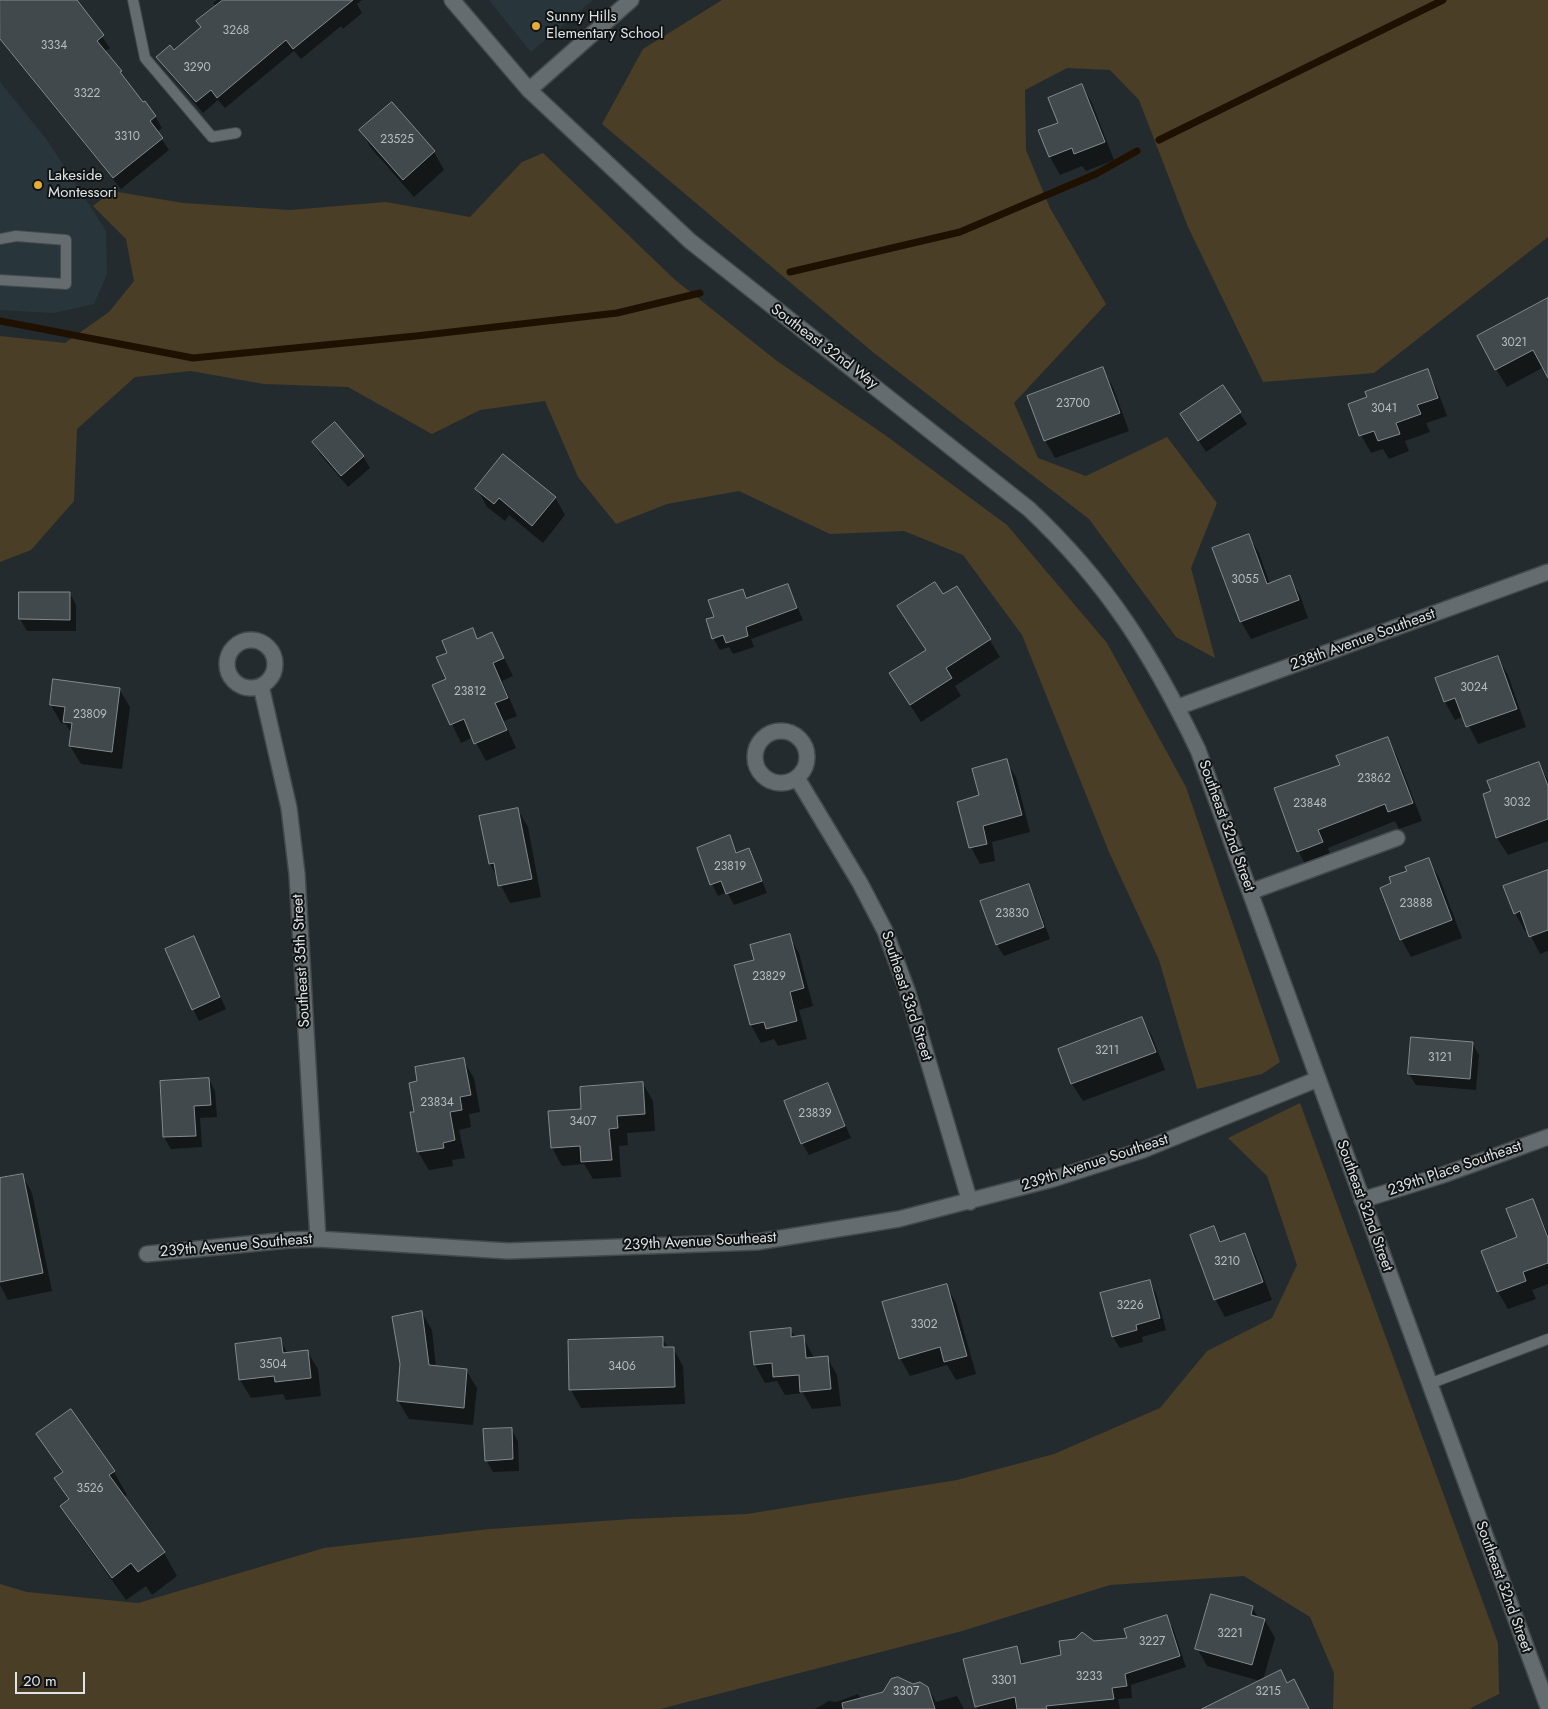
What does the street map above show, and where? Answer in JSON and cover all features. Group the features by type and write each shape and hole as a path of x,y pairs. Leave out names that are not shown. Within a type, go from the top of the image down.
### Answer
{"street":[{"name":"Southeast 32nd Way","path":"452,0 529,90 690,241 802,332 950,444 1029,509 1066,544 1105,590 1140,641 1178,707"},
{"path":"529,90 631,0"},
{"name":"238th Avenue Southeast","path":"1178,707 1548,572"},
{"name":"Southeast 35th Street","path":"261,686 289,808 297,874 318,1239"},
{"name":"Southeast 32nd Street","path":"1178,707 1198,750 1428,1384 1548,1707"},
{"name":"Southeast 33rd Street","path":"797,778 860,883 886,931 907,990 970,1202"},
{"path":"1250,892 1398,838"},
{"name":"239th Avenue Southeast","path":"147,1254 289,1240 318,1239 508,1251 757,1242 899,1219 1053,1179 1143,1150 1318,1079"},
{"name":"239th Place Southeast","path":"1362,1200 1443,1175 1548,1137"},
{"path":"1543,1709 1548,1707"}],"lane":[{"path":"133,0 145,58 212,137 236,133"},
{"path":"0,239 16,236 66,240 66,284 0,280"},
{"path":"1428,1384 1548,1339"}],"shaded area":[{"name":"Sunny Hills Elementary School","path":"489,0 593,0 531,52"},
{"path":"722,0 1548,0 1548,237 1374,373 1263,382 1188,227 1139,100 1110,70 1067,68 1025,90 1026,150 1050,208 1106,304 1014,403 1038,458 1086,476 1167,437 1217,503 1191,568 1215,658 1176,637 1089,519 874,353 602,124 643,49"},
{"name":"Lakeside Montessori","path":"0,82 47,140 106,231 107,274 94,304 53,313 0,310"},
{"path":"543,153 674,279 777,361 885,435 1007,525 1107,643 1186,787 1280,1062 1262,1074 1197,1089 1159,960 1109,852 1022,635 963,555 904,531 830,534 739,491 667,504 616,524 578,477 545,401 480,410 432,434 348,387 264,384 191,371 135,377 77,429 74,501 31,550 0,562 0,336 65,343 109,312 134,281 126,239 93,206 112,191 183,203 290,210 386,202 470,217 522,162"},
{"path":"1300,1103 1498,1643 1499,1694 1469,1709 1333,1709 1334,1673 1310,1617 1244,1576 1110,1585 962,1631 660,1709 0,1709 0,1584 27,1592 138,1603 324,1548 490,1529 631,1519 747,1514 957,1480 1054,1454 1160,1408 1207,1351 1272,1318 1297,1265 1267,1176 1228,1138"}],"building":[{"path":"0,0 77,0 104,35 97,41 122,71 120,72 143,102 145,101 156,116 150,121 163,138 113,178 0,39"},
{"path":"223,0 353,0 293,49 286,40 217,98 211,90 196,102 156,57 170,45 174,50 201,27 196,21"},
{"path":"1082,84 1105,142 1074,154 1072,148 1049,157 1038,130 1058,123 1048,98"},
{"path":"392,102 435,151 403,180 359,130"},
{"path":"1548,298 1548,378 1533,350 1495,370 1477,336"},
{"path":"1103,367 1120,413 1044,441 1027,396"},
{"path":"1428,369 1438,398 1417,405 1421,414 1396,423 1400,434 1378,441 1374,431 1359,436 1348,404 1367,397 1365,392"},
{"path":"1223,385 1241,412 1198,441 1180,414"},
{"path":"335,422 364,456 341,476 312,442"},
{"path":"503,454 556,497 532,526 499,498 494,504 475,489"},
{"path":"1249,534 1267,584 1290,575 1299,600 1240,622 1212,548"},
{"path":"935,582 943,594 957,586 991,639 946,668 952,678 910,705 889,673 926,650 897,606"},
{"path":"788,584 797,608 746,627 748,636 726,643 723,635 712,639 706,619 714,617 708,600 743,589 746,598"},
{"path":"19,592 70,592 70,620 19,619"},
{"path":"473,628 477,639 492,632 504,658 493,663 508,698 495,703 507,730 474,744 464,719 450,725 432,685 446,679 436,657 447,653 442,641"},
{"path":"1498,656 1517,709 1466,727 1455,698 1444,702 1435,678"},
{"path":"53,679 120,688 112,752 69,746 72,723 63,722 65,707 50,705"},
{"path":"1388,737 1413,803 1388,812 1385,804 1318,830 1323,842 1297,852 1274,788 1340,765 1336,756"},
{"path":"1007,759 1022,815 983,826 987,844 969,848 957,802 979,795 972,769"},
{"path":"1539,762 1548,786 1548,819 1496,838 1483,794 1491,791 1487,781"},
{"path":"518,808 532,879 498,886 494,863 489,864 479,816"},
{"path":"730,835 736,853 749,848 762,881 726,894 721,881 710,885 697,848"},
{"path":"1429,858 1452,920 1400,940 1380,888 1391,883 1389,877 1407,871 1405,867"},
{"path":"1548,870 1548,930 1529,937 1520,911 1514,914 1503,886"},
{"path":"1029,884 1044,927 996,945 980,901"},
{"path":"790,934 804,988 790,992 797,1021 766,1029 764,1022 750,1025 734,965 754,960 750,945"},
{"path":"194,936 220,997 192,1010 165,949"},
{"path":"1142,1017 1156,1052 1071,1084 1058,1049"},
{"path":"1411,1037 1473,1042 1470,1079 1408,1074"},
{"path":"464,1058 471,1095 460,1097 462,1110 450,1112 455,1140 443,1143 444,1148 417,1152 410,1112 414,1112 409,1083 417,1081 415,1067"},
{"path":"209,1078 211,1105 194,1106 196,1136 163,1137 160,1081"},
{"path":"643,1082 645,1114 617,1116 618,1128 609,1129 612,1160 581,1162 580,1146 551,1148 548,1111 581,1109 580,1087"},
{"path":"828,1083 845,1126 801,1144 784,1101"},
{"path":"23,1174 43,1273 0,1282 0,1178"},
{"path":"1533,1199 1548,1238 1548,1263 1523,1272 1526,1281 1497,1292 1481,1251 1517,1237 1506,1209"},
{"path":"1214,1226 1220,1242 1245,1233 1263,1282 1214,1300 1190,1235"},
{"path":"1150,1280 1160,1318 1136,1325 1137,1330 1112,1337 1100,1293"},
{"path":"947,1284 967,1356 944,1362 940,1347 899,1359 882,1302"},
{"path":"422,1311 429,1365 467,1369 464,1408 397,1401 400,1364 392,1317"},
{"path":"791,1328 791,1337 804,1335 806,1358 828,1356 831,1389 800,1392 799,1375 773,1377 772,1363 754,1365 750,1332"},
{"path":"663,1337 663,1347 674,1347 675,1387 569,1390 568,1340"},
{"path":"281,1338 283,1353 308,1350 311,1378 275,1382 274,1376 239,1380 235,1344"},
{"path":"71,1409 115,1471 109,1475 165,1552 138,1572 131,1563 112,1578 60,1506 69,1499 54,1478 63,1472 36,1434"},
{"path":"512,1428 513,1459 485,1461 483,1429"},
{"path":"1211,1594 1253,1606 1251,1615 1265,1619 1252,1665 1195,1649"},
{"path":"1167,1615 1180,1656 1125,1674 1127,1686 1112,1688 1114,1699 1046,1706 1047,1709 1017,1709 1015,1697 975,1707 963,1659 1017,1646 1021,1664 1061,1655 1059,1641 1075,1639 1082,1632 1094,1641 1127,1638 1124,1629"},
{"path":"1281,1670 1287,1683 1294,1679 1309,1709 1202,1709"},
{"path":"898,1677 913,1684 920,1682 928,1687 935,1709 843,1709 842,1703 883,1692 891,1679"}],"waterway":[{"path":"1159,140 1443,0"},
{"path":"790,272 960,232 1096,174 1137,151"},
{"path":"0,321 193,358 416,336 617,313 700,293"}],"place":[{"name":"Sunny Hills Elementary School","path":"536,26"},
{"name":"Lakeside Montessori","path":"38,185"}]}
